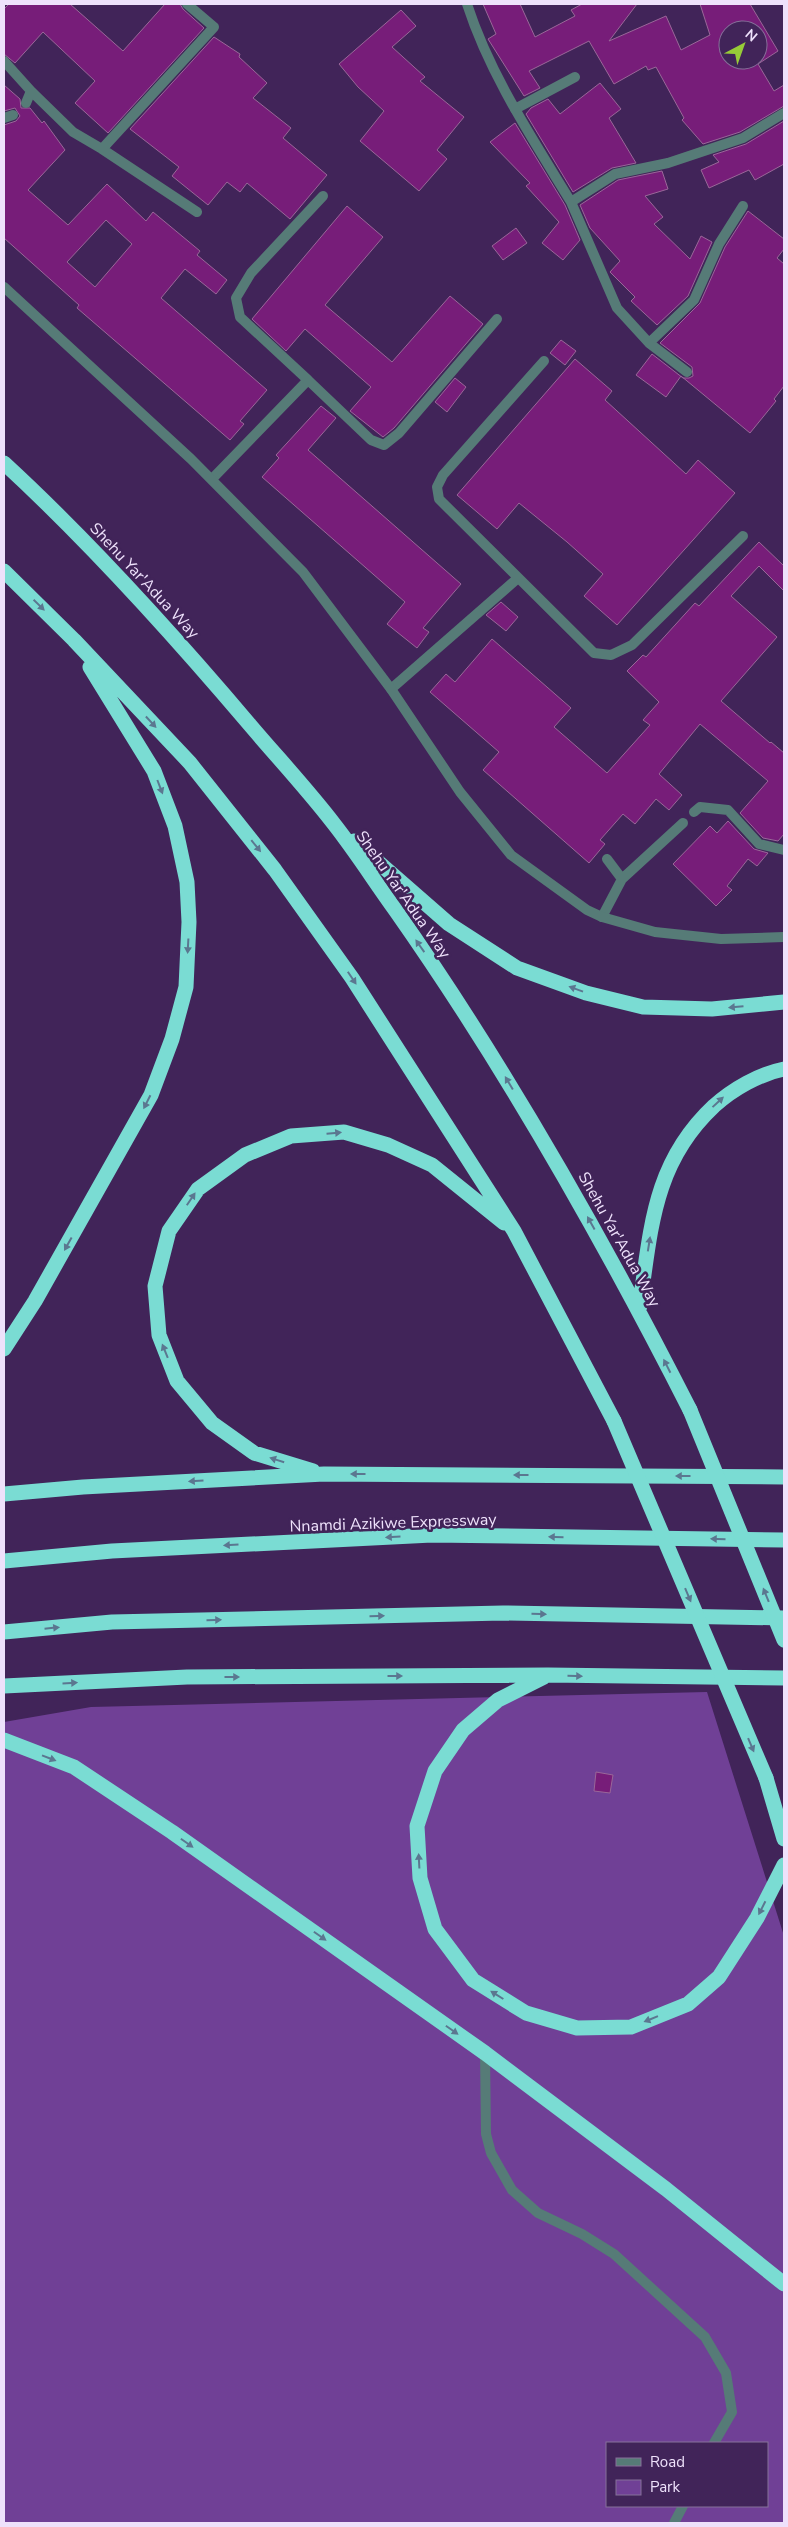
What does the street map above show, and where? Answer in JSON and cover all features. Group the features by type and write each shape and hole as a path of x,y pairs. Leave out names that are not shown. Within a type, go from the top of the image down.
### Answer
{"highway":[{"name":"Shehu Yar'Adua Way","path":"4,463 58,512 170,630 334,825 426,954 498,1066 574,1191 639,1310 690,1410 784,1640"},
{"path":"4,571 74,640 190,763 275,870 352,978 514,1230 614,1421 766,1778 784,1839"},
{"path":"4,1349 36,1301 150,1095 172,1039 186,987 189,922 187,882 174,826 154,771 74,640"},
{"path":"334,825 449,924 517,968 586,993 643,1007 712,1009 784,1002"},
{"path":"639,1310 654,1206 670,1162 694,1125 730,1092 774,1071 784,1069"},
{"path":"324,1474 254,1453 212,1423 177,1381 159,1335 155,1286 169,1231 198,1189 245,1155 291,1136 344,1132 388,1145 432,1165 514,1230"},
{"path":"4,1494 83,1487 324,1474 784,1477"},
{"name":"Nnamdi Azikiwe Expressway","path":"4,1562 112,1551 432,1535 784,1540"},
{"path":"4,1632 112,1622 503,1613 784,1618"},
{"path":"548,1675 498,1700 463,1730 435,1771 417,1826 420,1878 435,1929 473,1980 526,2013 577,2028 631,2027 688,2004 719,1977 757,1918 784,1865"},
{"path":"4,1686 187,1677 548,1675 784,1678"},
{"path":"4,1740 74,1767 172,1832 485,2053 666,2189 784,2284"}],"street":[{"path":"102,149 214,28 187,4"},
{"path":"467,4 478,37 515,110 571,202 616,308 648,343 687,372"},
{"path":"4,61 72,132 102,149 197,212"},
{"path":"515,110 575,76"},
{"path":"26,104 31,91"},
{"path":"571,202 616,174 668,163 743,138 784,113"},
{"path":"323,196 251,273 236,298 240,317 371,440 384,445 399,433 497,319"},
{"path":"648,343 694,300 719,244 743,206"},
{"path":"4,287 212,479 303,572 391,689 460,792 511,855 587,910 602,917 655,932 721,939 784,937"},
{"path":"544,361 443,475 437,487 439,499 594,654 611,655 632,644 743,536"},
{"path":"212,479 308,380"},
{"path":"391,689 518,578"},
{"path":"694,812 700,807 728,810 759,844 784,850"},
{"path":"602,917 622,879 683,823"},
{"path":"607,860 622,879"},
{"path":"485,2053 486,2134 491,2154 512,2190 538,2213 582,2234 614,2254 705,2337 726,2373 732,2412 715,2442"},
{"path":"674,2523 682,2507"}],"green space":[{"path":"707,1692 784,1936 784,2523 4,2523 4,1722 91,1707"}],"building":[{"path":"9,4 70,4 123,51 165,4 180,4 204,28 108,133 75,103 95,81 43,32 15,63 4,54 4,9"},
{"path":"483,4 520,4 535,37 575,16 571,10 582,4 637,4 609,41 666,16 681,50 710,35 700,4 750,4 760,20 718,20 718,70 762,70 774,91 784,85 784,106 740,132 703,144 682,120 684,118 656,67 648,70 646,66 614,84 589,41 529,71 540,88 524,96 488,39 496,34"},
{"path":"401,10 416,26 392,47 425,77 420,81 464,117 437,150 447,159 419,191 360,141 384,111 358,87 339,64"},
{"path":"768,34 778,51 768,58"},
{"path":"214,37 240,54 239,57 267,83 253,98 291,128 283,138 327,175 290,219 247,183 240,192 227,182 208,205 172,176 179,167 130,129"},
{"path":"600,83 621,109 609,118 636,163 612,168 573,192 526,114 531,108 548,99 560,114"},
{"path":"4,85 20,99 21,108 30,108 42,123 44,121 65,150 28,190 68,225 107,184 146,221 153,212 200,251 197,255 227,280 216,294 185,269 161,298 267,390 240,421 244,424 230,440 77,308 79,305 4,238 4,125 16,121 20,116 15,108 4,111","holes":["106,220 132,244 95,287 67,262"]},
{"path":"784,121 784,164 755,180 749,170 709,188 701,170 719,162 713,155 746,144"},
{"path":"515,123 565,205 580,240 563,260 542,243 559,222 526,186 530,183 490,142"},
{"path":"662,171 668,189 645,196 663,217 654,224 690,259 701,236 712,242 688,296 657,325 631,301 635,297 610,272 620,261 590,228 580,205 618,180"},
{"path":"347,206 383,237 325,305 392,362 450,296 483,324 394,428 383,437 350,411 371,387 305,329 286,351 252,319"},
{"path":"748,211 784,239 784,249 777,258 784,264 784,386 774,399 776,401 750,433 683,378 693,376 692,367 660,343 700,303 725,247"},
{"path":"516,228 527,243 503,260 492,246"},
{"path":"561,340 576,351 565,365 550,353"},
{"path":"652,354 681,376 666,397 636,375"},
{"path":"575,359 612,391 605,400 686,474 698,460 735,493 617,625 584,596 603,574 519,503 497,529 457,495"},
{"path":"455,378 466,387 447,412 435,402"},
{"path":"321,406 336,418 308,450 461,584 423,628 429,632 417,648 387,624 405,602 262,477 279,458 276,455"},
{"path":"759,542 784,566 784,591 759,566 731,596 777,637 721,701 784,753 784,834 778,841 763,838 740,813 768,781 700,724 659,774 682,795 669,810 656,799 635,824 623,814 600,840 605,844 589,863 483,770 499,752 430,692 446,674 455,682 492,639 571,708 554,727 607,773 650,725 643,720 659,702 627,671 643,655 646,657 695,603 699,606"},
{"path":"501,602 518,617 506,631 486,615"},
{"path":"728,821 754,849 768,853 757,866 748,859 727,886 732,890 716,906 673,864 710,826 717,833"},
{"path":"596,1772 613,1775 610,1793 594,1791"}]}
